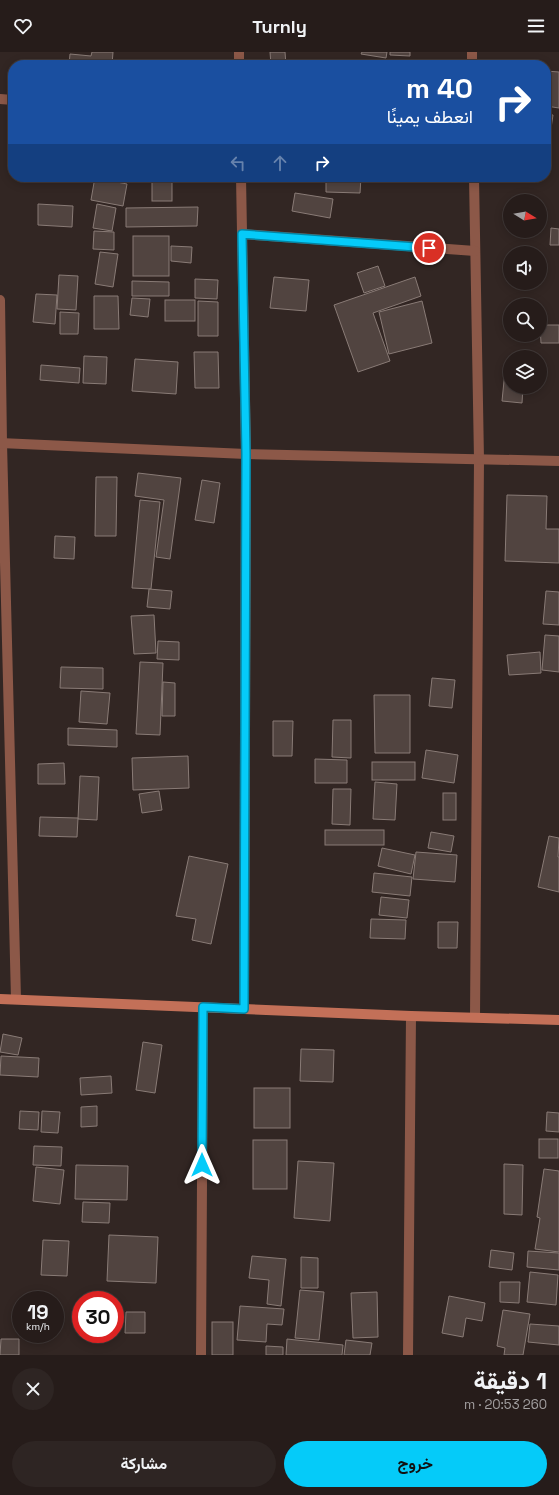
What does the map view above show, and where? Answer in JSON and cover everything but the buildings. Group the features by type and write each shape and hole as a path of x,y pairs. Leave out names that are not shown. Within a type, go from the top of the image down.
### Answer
{"street":[{"path":"241,182 246,454 244,1009"},
{"path":"474,182 479,459 474,1018"},
{"path":"242,234 476,251"},
{"path":"0,300 1,443 16,999"},
{"path":"1,443 246,454 559,461"},
{"path":"0,999 411,1016 559,1020"},
{"path":"202,1355 203,1007"},
{"path":"408,1355 411,1016"}],"route":[{"path":"202,1165 203,1007 244,1009 246,454 242,234 429,248"}]}
